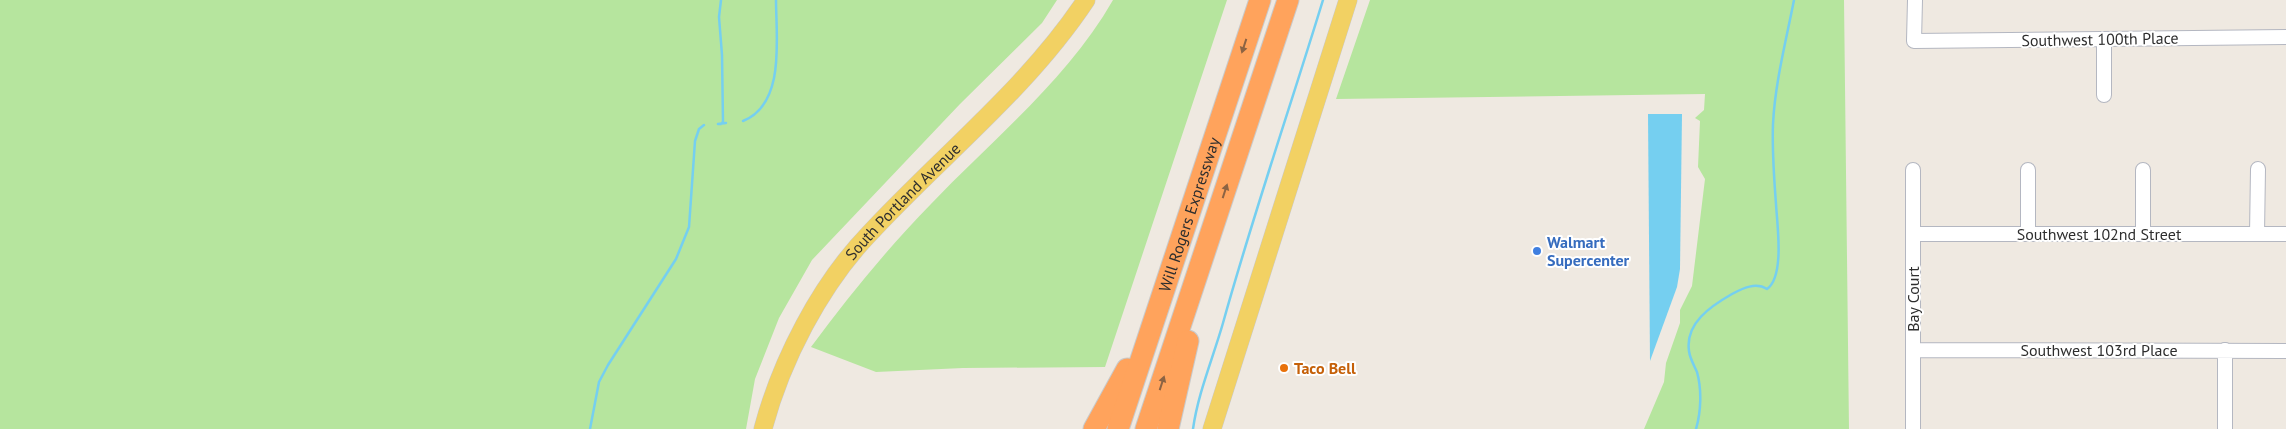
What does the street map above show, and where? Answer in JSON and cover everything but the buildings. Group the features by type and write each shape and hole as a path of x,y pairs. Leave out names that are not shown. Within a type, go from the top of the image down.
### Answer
{"highway":[{"name":"Will Rogers Expressway","path":"1118,429 1260,0"},
{"name":"Will Rogers Expressway","path":"1146,429 1288,0"},
{"path":"1168,429 1210,238"},
{"path":"1094,429 1155,318"}],"main road":[{"name":"South Portland Avenue","path":"762,429 770,404 796,342 830,283 868,235 994,110 1066,30 1086,0"},
{"path":"1212,429 1348,0"}],"street":[{"name":"Southwest 100th Place","path":"1915,0 1914,41 2286,37"},
{"path":"2104,39 2104,95"},
{"path":"2257,234 2258,169"},
{"name":"Bay Court","path":"1913,170 1913,429"},
{"path":"2028,170 2028,234"},
{"path":"2143,170 2143,234"},
{"name":"Southwest 102nd Street","path":"1912,234 2286,234"},
{"name":"Southwest 103rd Place","path":"1913,350 2286,351"},
{"path":"2225,350 2225,429"}],"green space":[{"path":"0,0 1057,0 1042,23 960,104 812,260 779,318 755,379 746,429 0,429"},
{"path":"1113,0 1227,0 1105,367 963,368 876,372 811,347 899,238 1052,82 1095,29"},
{"path":"1370,0 1844,0 1849,429 1644,429 1664,382 1666,363 1680,323 1680,310 1692,286 1705,179 1698,167 1700,121 1695,118 1704,110 1705,94 1336,99"}],"water":[{"path":"1648,114 1682,114 1680,269 1677,287 1650,361"}],"waterway":[{"path":"721,0 719,17 722,55 723,122 721,124"},
{"path":"743,121 757,112 766,100 772,85 776,68 777,50 776,0"},
{"path":"1193,429 1202,389 1323,0"},
{"path":"1696,429 1700,408 1699,379 1689,351 1689,341 1695,324 1708,310 1732,294 1754,286 1767,289 1773,282 1776,273 1779,249 1773,164 1773,124 1778,78 1794,0"},
{"path":"718,124 726,123"},
{"path":"590,429 599,382 676,259 689,227 695,141 699,129 704,125"}],"place":[{"name":"Walmart Supercenter","path":"1537,251"},
{"name":"Taco Bell","path":"1284,368"}]}
